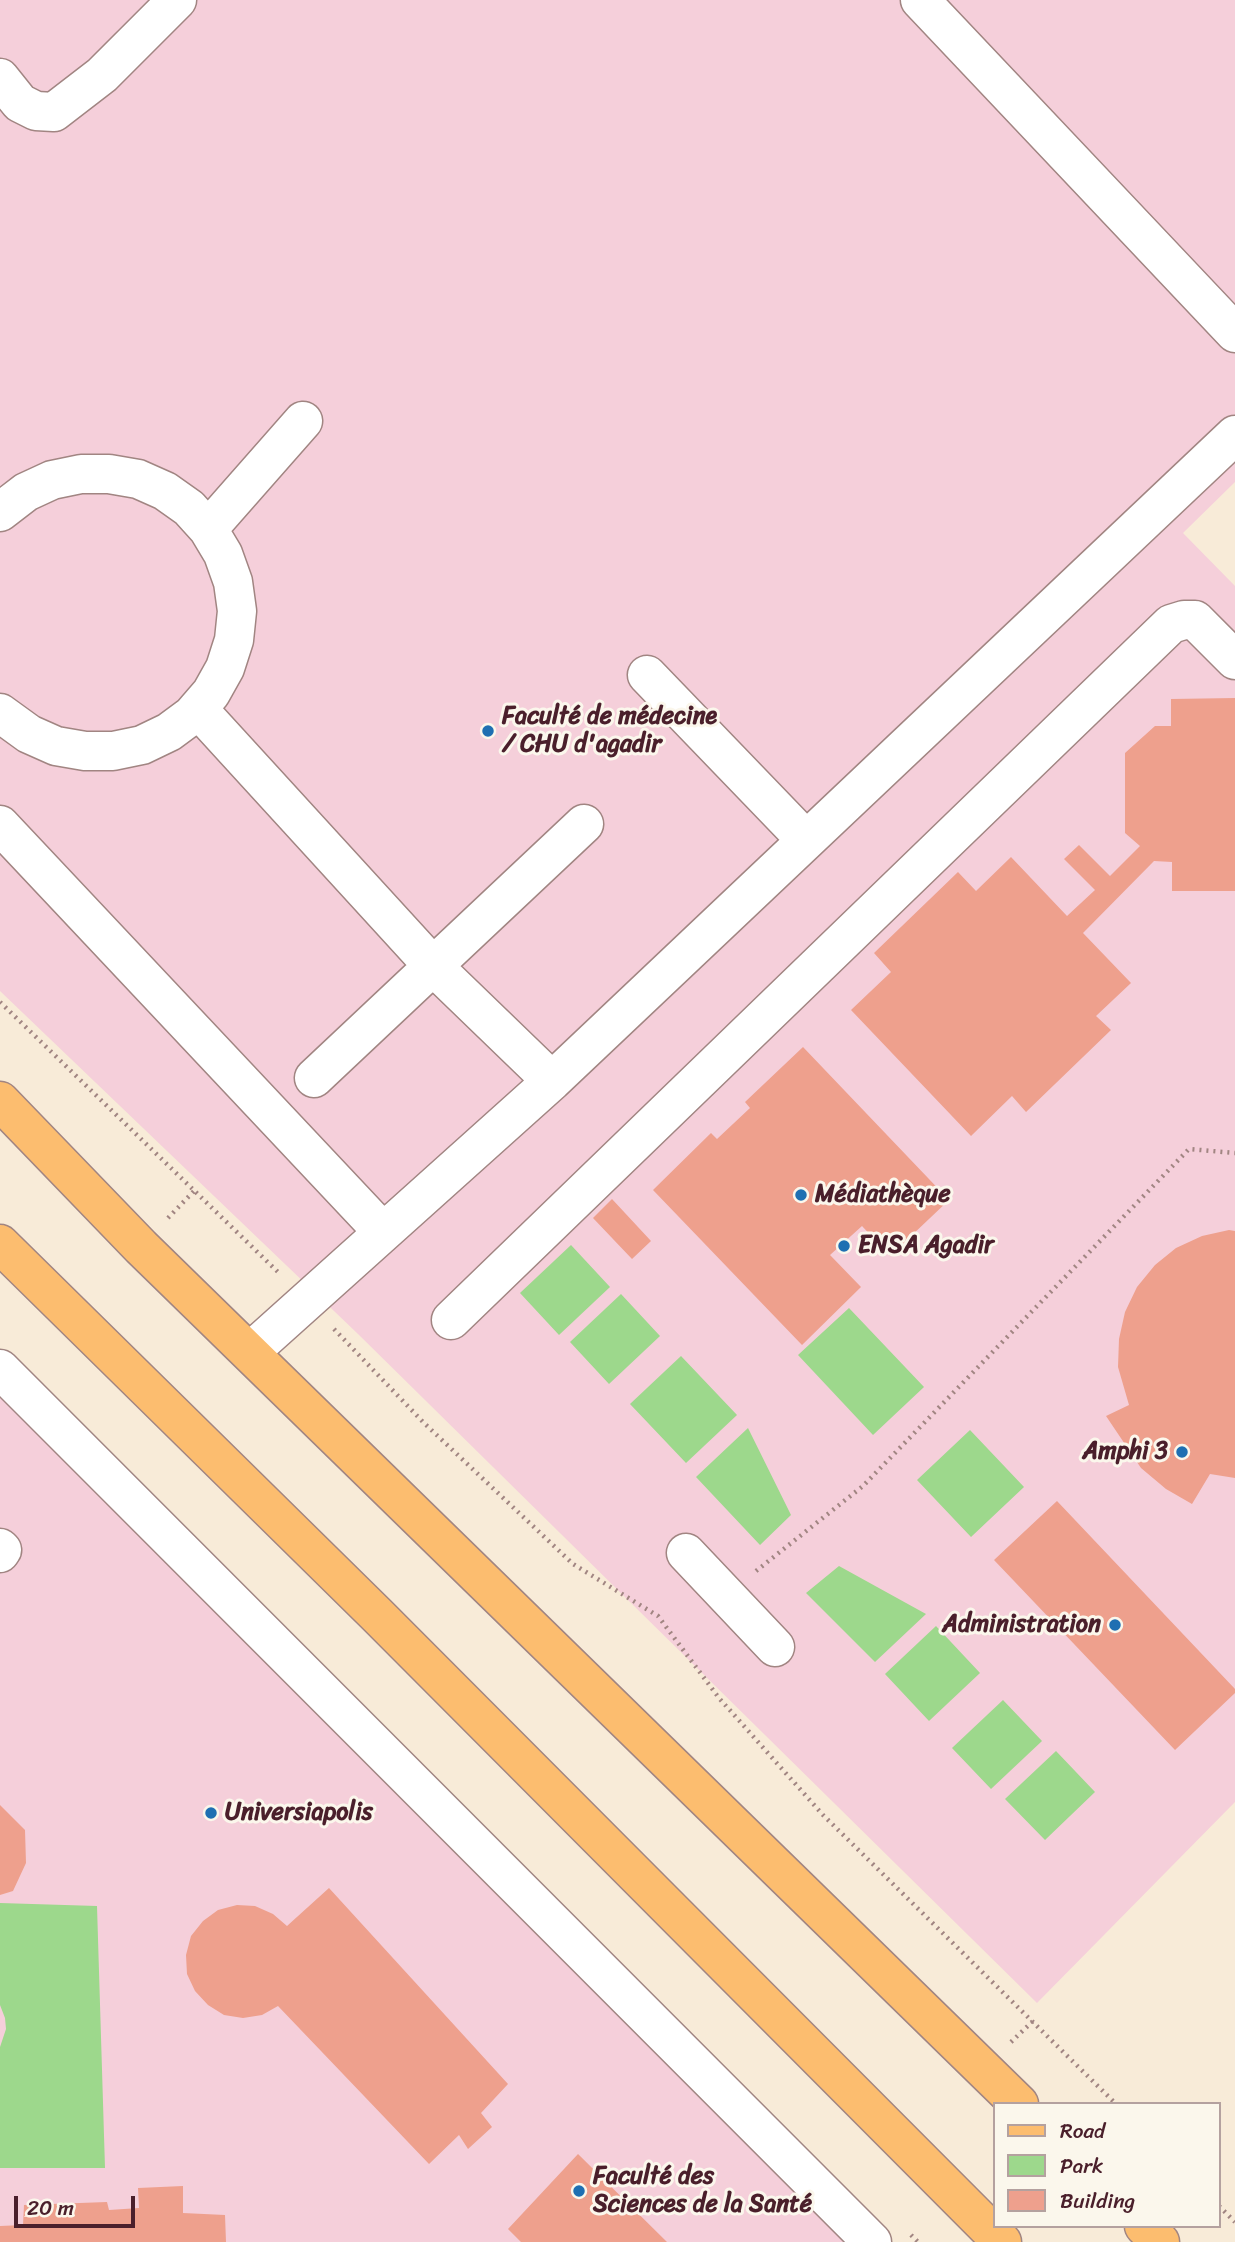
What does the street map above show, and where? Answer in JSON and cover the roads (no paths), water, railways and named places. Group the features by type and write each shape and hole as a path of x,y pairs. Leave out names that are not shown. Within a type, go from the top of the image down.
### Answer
{"main road":[{"path":"0,1101 141,1247 1017,2102"},
{"path":"0,1244 377,1615 991,2238"},
{"path":"1146,2228 1160,2242"}],"street":[{"path":"0,78 20,103 36,111 54,112 102,75 177,0"},
{"path":"919,0 1235,333"},
{"path":"208,529 303,421"},
{"path":"250,1352 551,1081 1235,435"},
{"path":"0,713 29,734 56,746 85,751 113,751 142,745 169,732 198,709 211,693 225,668 234,640 237,611 233,582 223,554 208,529 189,508 165,491 138,479 109,474 80,474 52,480 26,492 1,510"},
{"path":"451,1320 1171,624 1195,620 1235,660"},
{"path":"647,675 806,840"},
{"path":"198,709 433,966 551,1081"},
{"path":"314,1078 584,824"},
{"path":"0,825 383,1232"},
{"path":"0,1369 872,2242"},
{"path":"686,1553 775,1647"}],"place":[{"name":"Faculté de médecine / CHU d'agadir","path":"488,731"},
{"name":"Médiathèque","path":"801,1195"},
{"name":"ENSA Agadir","path":"844,1246"},
{"name":"Amphi 3","path":"1182,1452"},
{"name":"Administration","path":"1115,1625"},
{"name":"Universiapolis","path":"211,1813"},
{"name":"Faculté des Sciences de la Santé","path":"579,2191"}]}
